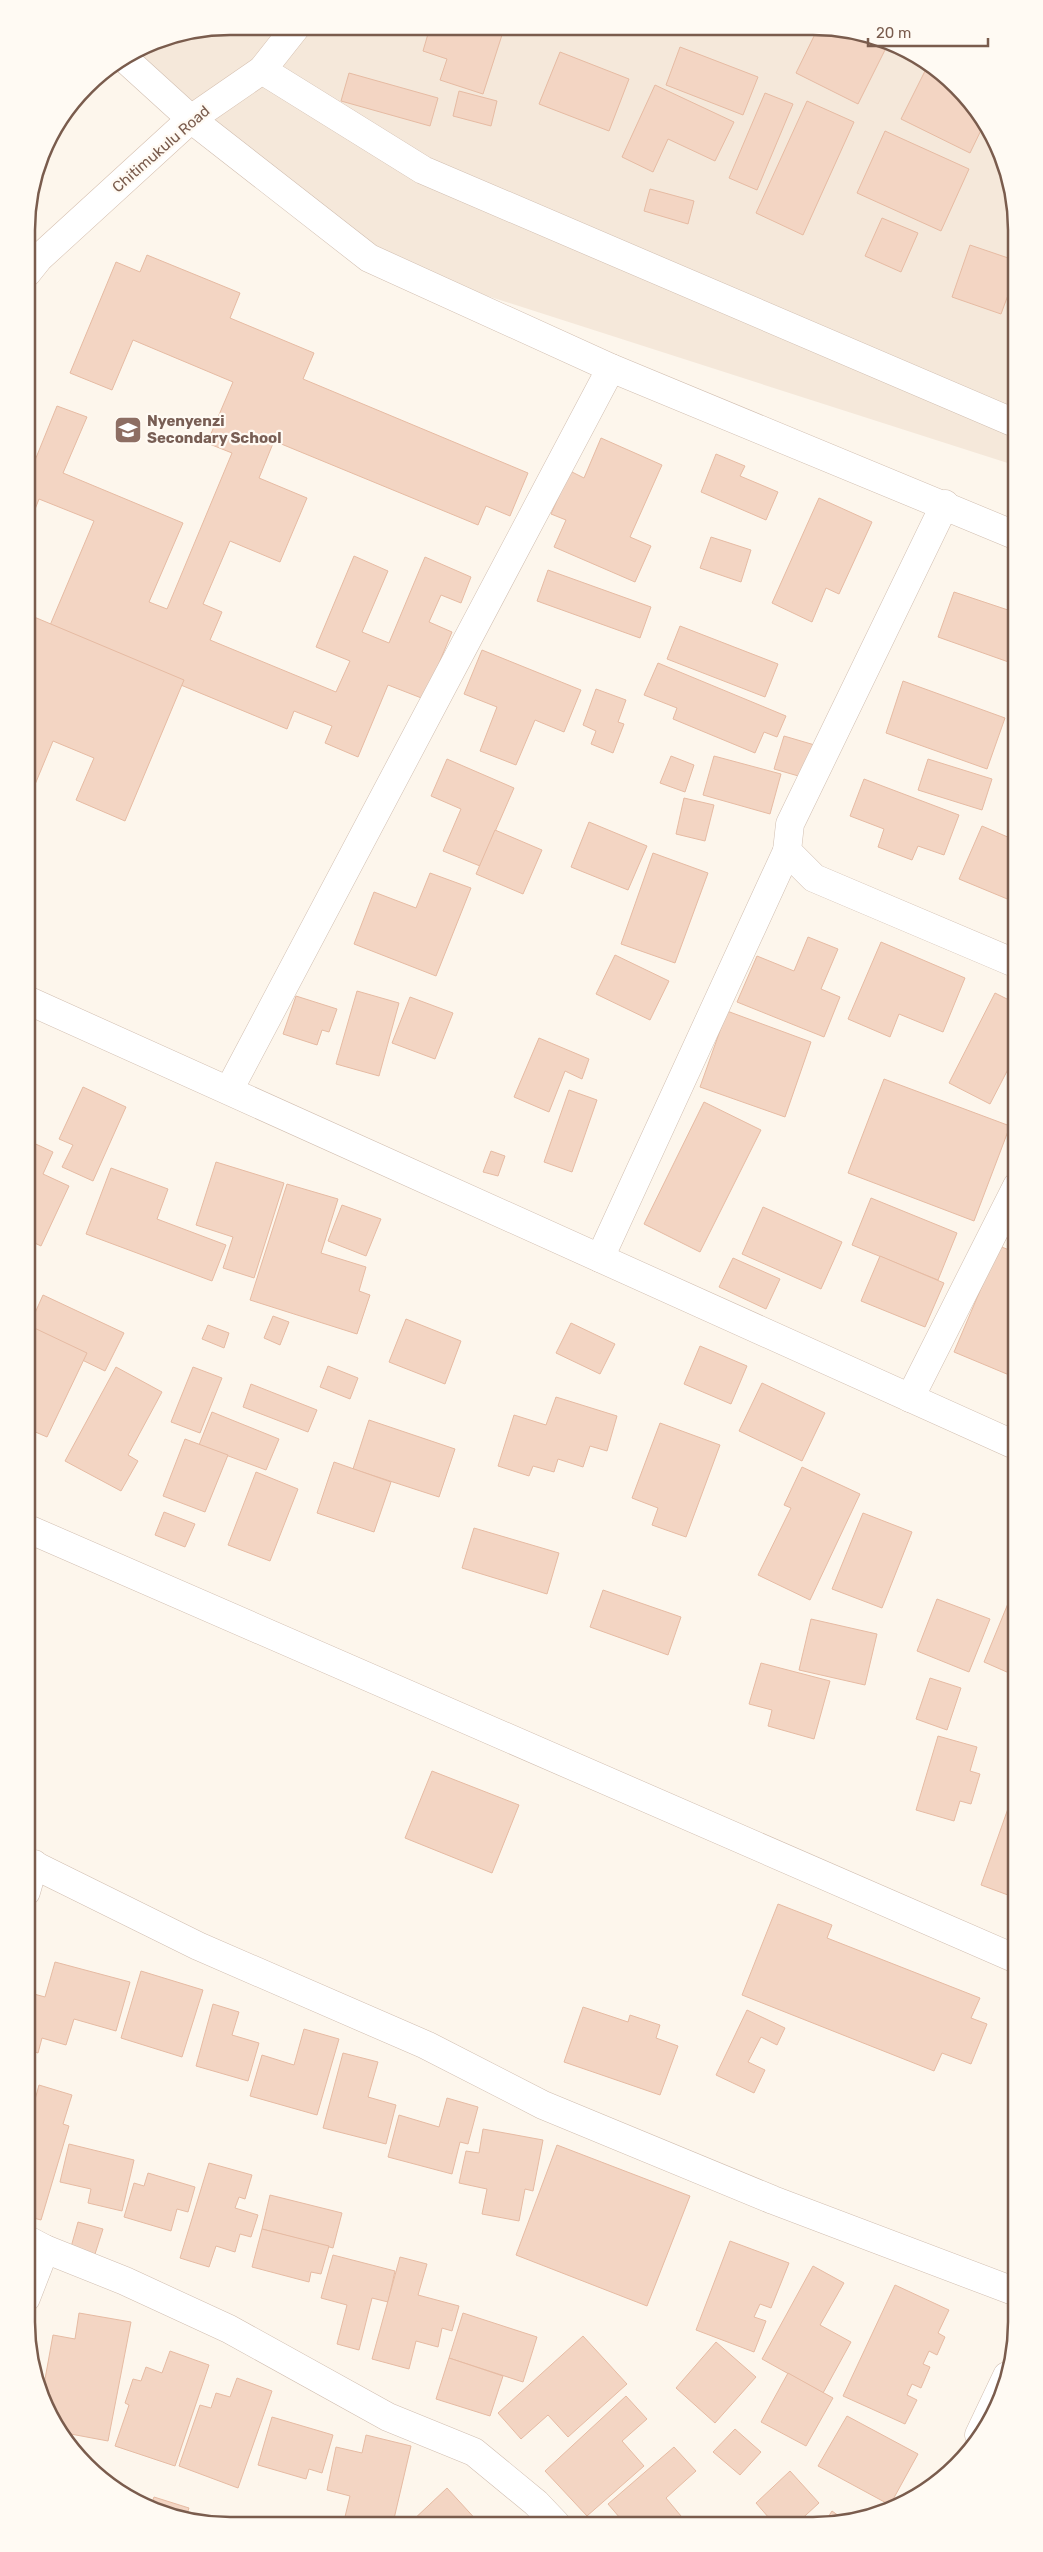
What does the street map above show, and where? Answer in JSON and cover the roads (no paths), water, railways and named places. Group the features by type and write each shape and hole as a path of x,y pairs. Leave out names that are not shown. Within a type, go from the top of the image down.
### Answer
{"street":[{"name":"Chitimukulu Road","path":"35,263 191,119 262,70 290,35"},
{"path":"129,63 191,119 369,258 611,368 945,504 1008,532"},
{"path":"262,70 422,170 1008,420"},
{"path":"229,1090 611,368"},
{"path":"600,1258 788,851 790,824 945,504"},
{"path":"788,851 814,878 1008,960"},
{"path":"35,1004 1008,1442"},
{"path":"910,1398 1008,1202"},
{"path":"35,1532 1008,1956"},
{"path":"35,1864 198,1946 426,2045 543,2105 773,2200 1008,2289"},
{"path":"36,2244 126,2281 230,2329 388,2417 474,2452 536,2503 549,2517"}],"place":[{"name":"Nyenyenzi Secondary School","path":"128,430"}]}
